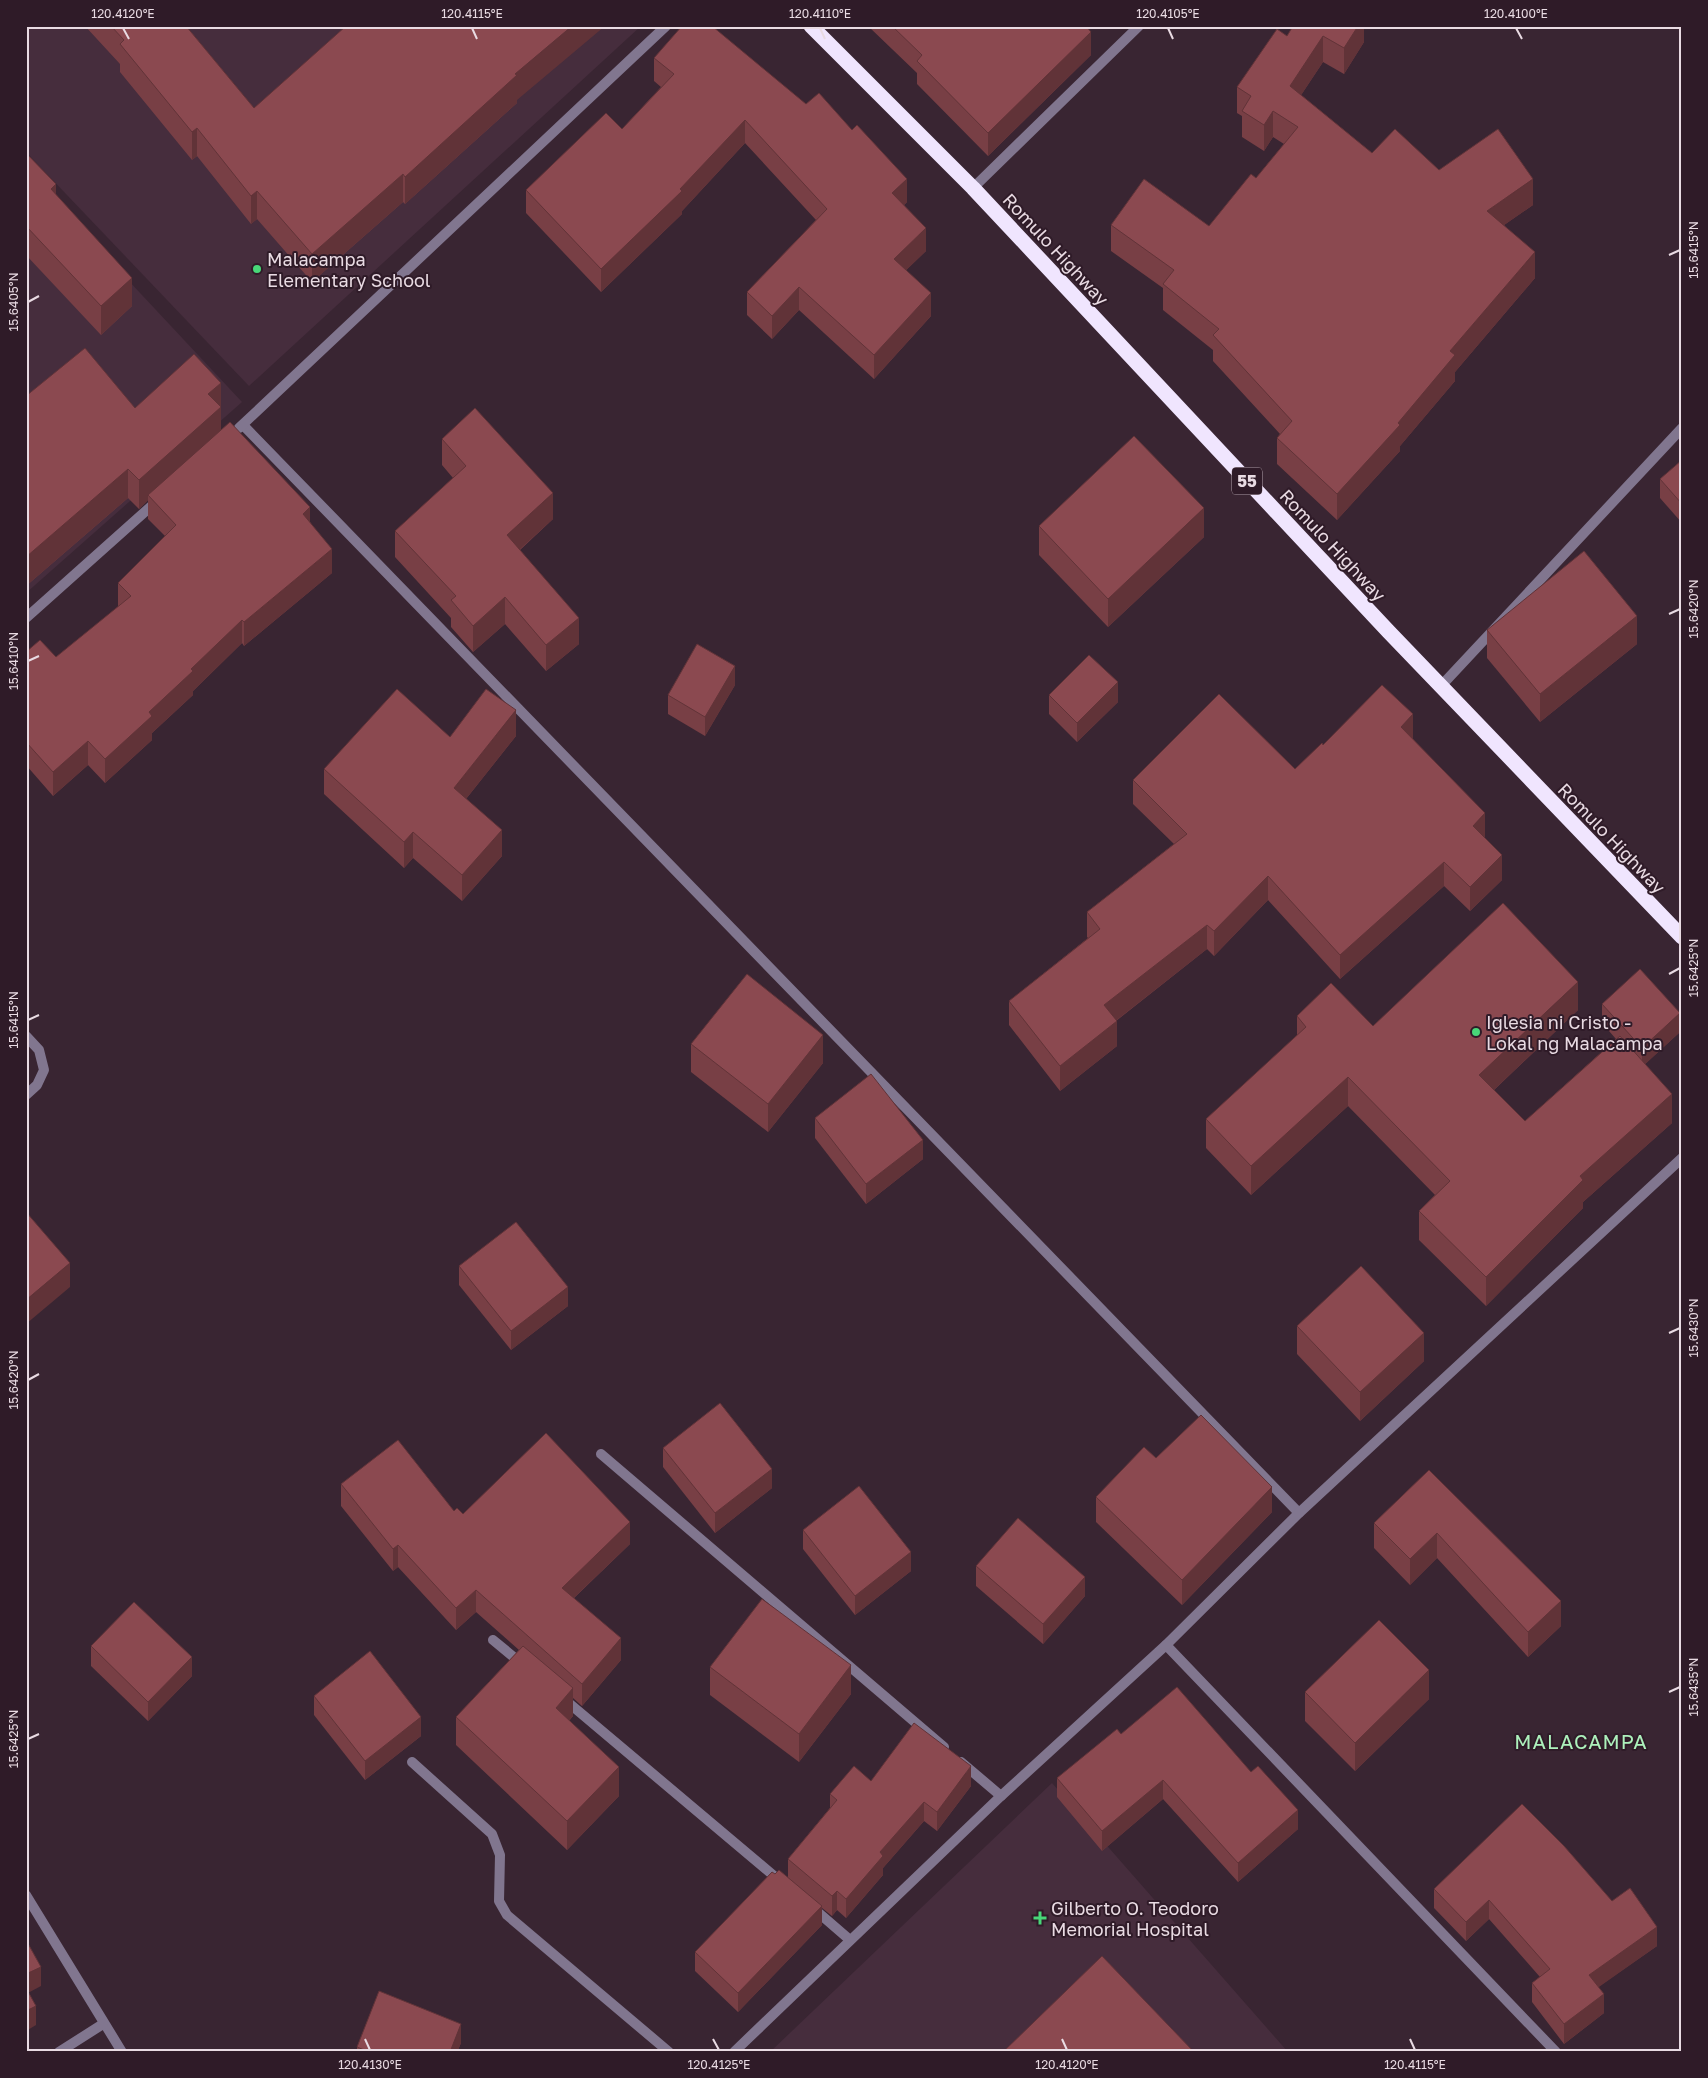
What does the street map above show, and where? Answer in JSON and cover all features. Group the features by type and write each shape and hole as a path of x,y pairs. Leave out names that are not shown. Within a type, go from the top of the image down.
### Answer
{"highway":[{"name":"Romulo Highway","path":"811,26 973,188 1441,686 1682,938"}],"street":[{"path":"229,438 666,26"},
{"path":"973,188 1139,26"},
{"path":"243,424 1299,1514"},
{"path":"1441,686 1682,428"},
{"path":"26,618 164,496"},
{"path":"26,1036 39,1050 44,1070 36,1085 26,1095"},
{"path":"734,2052 1001,1796 1166,1644 1299,1514 1682,1158"},
{"path":"601,1454 1001,1796"},
{"path":"493,1640 531,1672"},
{"path":"1166,1644 1556,2052"},
{"path":"554,1692 789,1889"},
{"path":"412,1762 492,1834 500,1854 499,1902 506,1915 669,2052"},
{"path":"26,1895 103,2024 122,2052"},
{"path":"805,1902 850,1940"},
{"path":"59,2052 103,2024"}],"shaded area":[{"name":"Malacampa Elementary School","path":"26,26 641,26 249,386 26,152"},
{"path":"26,171 242,402 26,593"},
{"name":"Gilberto O. Teodoro Memorial Hospital","path":"1052,1783 1288,2052 770,2052"}],"building":[{"path":"111,26 186,26 254,108 346,26 572,26 515,74 517,75 405,177 403,174 312,254 257,191 251,196 197,128 192,132 120,44 124,40"},
{"path":"682,26 712,26 806,104 819,93 852,130 857,125 907,179 892,193 926,228 894,259 931,293 874,355 799,287 772,316 747,292 827,209 745,120 680,189 682,191 601,269 526,190 606,113 622,129 674,74 654,58"},
{"path":"892,26 1086,26 1091,32 988,133 917,61 922,55"},
{"path":"1293,26 1358,26 1344,48 1323,36 1290,86 1372,153 1395,129 1439,170 1498,129 1533,179 1487,211 1535,252 1450,351 1455,355 1398,423 1400,425 1337,494 1277,438 1292,421 1213,335 1219,329 1163,284 1174,270 1111,225 1144,179 1209,226 1251,174 1256,178 1298,127 1273,111 1264,125 1242,111 1251,96 1237,87 1277,29 1287,36"},
{"path":"26,153 56,184 51,189 132,278 101,306 26,226"},
{"path":"85,348 135,408 194,354 221,383 208,394 221,407 139,480 128,469 26,557 26,396"},
{"path":"475,408 553,493 507,535 579,618 546,645 505,597 473,626 451,600 456,596 395,531 466,466 442,439"},
{"path":"230,422 310,507 303,514 332,549 244,622 242,620 191,669 193,671 149,712 152,716 105,759 88,741 53,772 26,742 26,652 40,640 56,657 131,596 118,583 176,525 148,495"},
{"path":"1134,436 1204,508 1108,599 1039,526"},
{"path":"1682,460 1682,504 1660,479"},
{"path":"1584,551 1637,616 1540,694 1487,630"},
{"path":"697,644 735,666 705,717 668,695"},
{"path":"1089,655 1118,682 1077,723 1049,695"},
{"path":"1382,685 1413,714 1401,727 1485,813 1473,826 1502,855 1470,887 1444,862 1340,955 1268,876 1214,931 1207,925 1104,1005 1117,1021 1060,1066 1009,1001 1100,929 1087,912 1187,834 1133,780 1219,694 1295,769 1322,743 1323,745"},
{"path":"397,689 450,737 486,689 516,710 454,788 502,830 462,875 413,832 404,842 324,769"},
{"path":"1503,903 1578,982 1479,1075 1525,1121 1620,1036 1672,1094 1580,1176 1583,1180 1486,1277 1419,1211 1450,1181 1348,1077 1251,1166 1206,1119 1306,1027 1297,1016 1331,983 1373,1026"},
{"path":"1640,969 1680,1013 1642,1048 1602,1004"},
{"path":"747,974 823,1035 768,1104 691,1044"},
{"path":"871,1074 923,1140 866,1184 815,1118"},
{"path":"26,1212 70,1263 26,1300"},
{"path":"516,1222 568,1287 511,1331 459,1266"},
{"path":"1361,1266 1424,1333 1360,1392 1297,1326"},
{"path":"720,1403 772,1469 715,1513 663,1448"},
{"path":"1201,1415 1272,1487 1182,1580 1096,1497 1144,1447 1156,1458"},
{"path":"546,1433 630,1522 562,1588 621,1638 582,1684 476,1590 456,1608 398,1545 393,1549 341,1484 398,1440 454,1511 457,1508 463,1514"},
{"path":"1429,1470 1561,1601 1528,1632 1437,1533 1410,1559 1374,1523"},
{"path":"859,1486 911,1552 855,1596 803,1530"},
{"path":"1018,1518 1085,1577 1043,1624 976,1566"},
{"path":"762,1599 851,1665 799,1734 710,1667"},
{"path":"134,1602 192,1657 148,1702 91,1646"},
{"path":"1379,1620 1429,1670 1355,1743 1305,1692"},
{"path":"523,1646 573,1688 556,1708 619,1767 567,1821 456,1717"},
{"path":"370,1651 421,1717 365,1761 314,1696"},
{"path":"1177,1687 1251,1772 1258,1766 1298,1810 1238,1863 1163,1780 1102,1831 1057,1778 1117,1729 1121,1734"},
{"path":"914,1723 971,1766 937,1812 924,1802 880,1852 883,1856 846,1899 837,1891 832,1896 788,1859 837,1800 830,1794 854,1766 871,1781"},
{"path":"1522,1804 1564,1846 1612,1901 1630,1888 1657,1927 1589,1975 1604,1994 1564,2024 1532,1983 1550,1969 1489,1900 1466,1922 1434,1889"},
{"path":"779,1870 822,1906 738,1993 695,1952 772,1872 775,1874"},
{"path":"26,1940 41,1967 26,1974"},
{"path":"1102,1956 1194,2052 1003,2052"},
{"path":"26,1988 36,2006 26,2011"},
{"path":"379,1991 461,2024 450,2052 369,2052 357,2047"}],"place":[{"name":"Malacampa Elementary School","path":"257,269"},
{"name":"Iglesia ni Cristo - Lokal ng Malacampa","path":"1476,1032"},
{"name":"Gilberto O. Teodoro Memorial Hospital","path":"1040,1918"}],"district":[{"name":"MALACAMPA","path":"1581,1741"}]}
